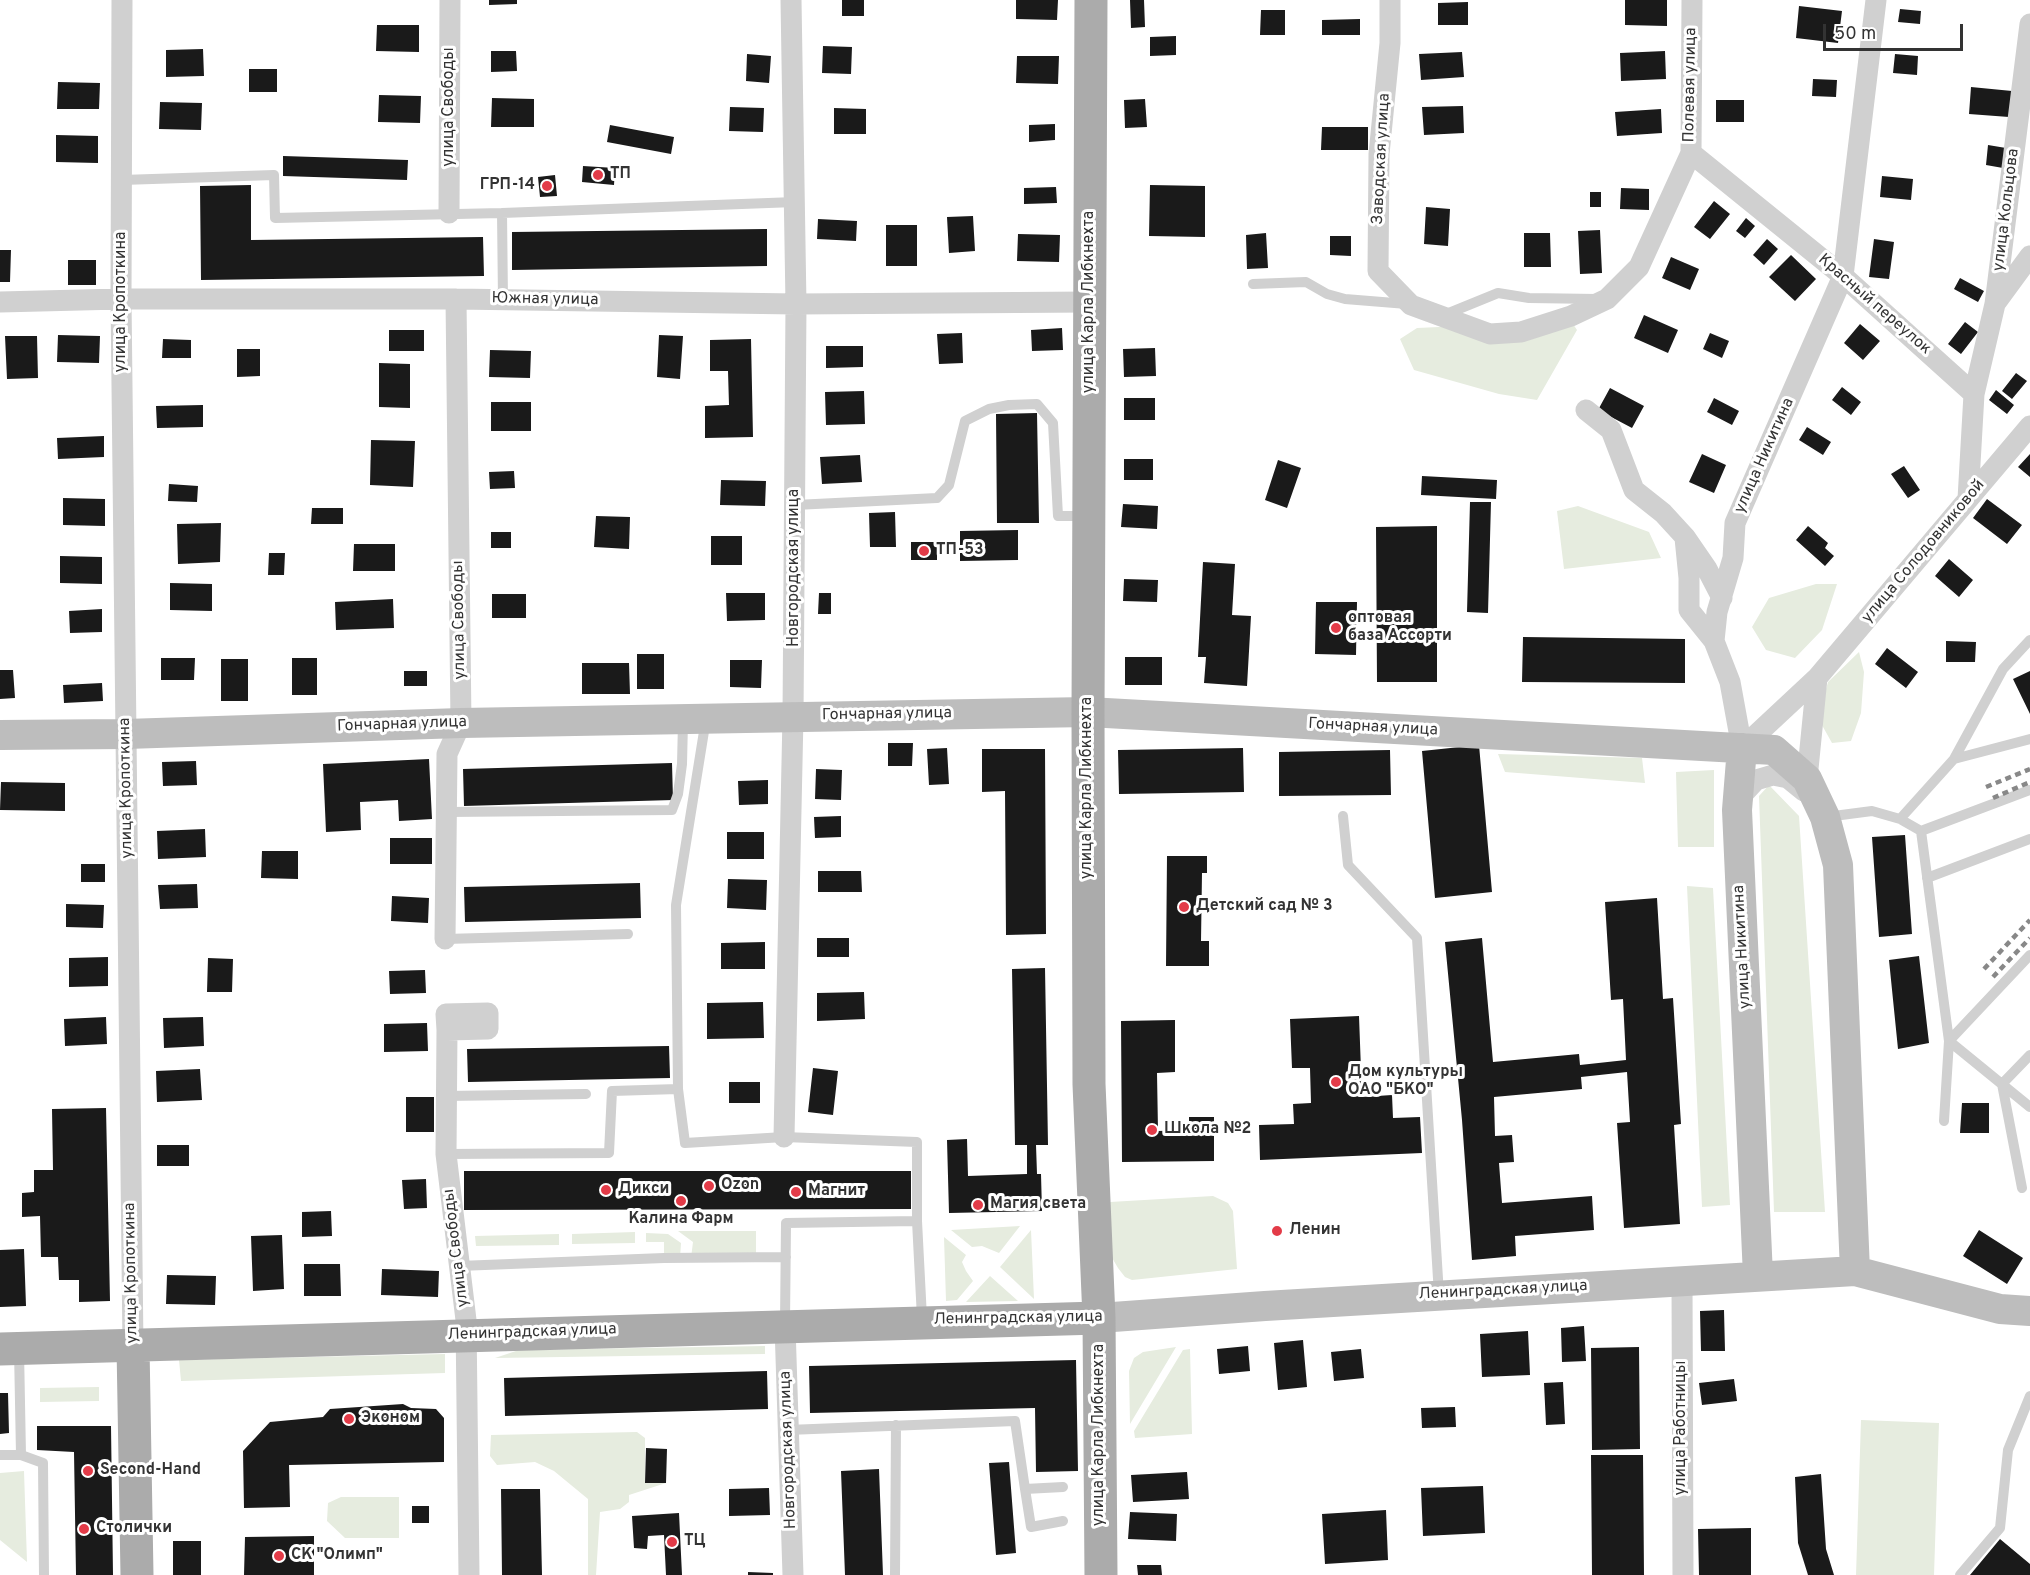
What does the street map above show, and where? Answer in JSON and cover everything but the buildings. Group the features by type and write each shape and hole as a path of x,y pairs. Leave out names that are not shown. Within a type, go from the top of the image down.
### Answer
{"main road":[{"name":"улица Карла Либкнехта","path":"1091,0 1089,1084 1099,1318 1101,1575"},
{"name":"Ленинградская улица","path":"9,1348 1099,1318"},
{"name":"улица Кропоткина","path":"133,1346 137,1575"}],"street":[{"name":"улица Кропоткина","path":"122,0 121,299 133,1346"},
{"name":"улица Свободы","path":"449,213 450,0"},
{"name":"Новгородская улица","path":"784,1137 794,716 796,304 791,0"},
{"name":"Заводская улица","path":"1390,0 1390,43 1380,154 1378,271 1411,304"},
{"name":"Полевая улица","path":"1607,299 1639,267 1691,153 1692,0"},
{"name":"улица Никитина","path":"1758,1276 1737,810 1742,748 1730,682 1714,641 1717,612 1733,558 1735,523 1844,276 1876,0"},
{"name":"улица Кольцова","path":"1974,394 1995,304 2030,24"},
{"name":"Красный переулок","path":"1691,153 1844,276 1974,394"},
{"path":"1995,304 2030,256"},
{"name":"Южная улица","path":"0,302 121,299 456,299 796,304 1090,302"},
{"name":"улица Свободы","path":"445,939 447,754 460,723 456,299"},
{"path":"1411,304 1490,334 1521,332 1556,321 1607,299"},
{"path":"1968,499 1974,394"},
{"path":"1586,410 1611,430 1634,490 1663,513 1685,537 1707,569 1722,598"},
{"name":"улица Солодовниковой","path":"1742,748 1817,678 2030,426"},
{"path":"1685,537 1689,610 1714,641"},
{"path":"1817,678 1807,779 1826,817 1838,865 1856,1271"},
{"name":"Гончарная улица","path":"0,735 126,734 460,723 1088,712 1774,750 1807,779"},
{"path":"1737,810 1744,793 1756,780 1773,775 1788,778 1803,790 1826,817"},
{"name":"улица Свободы","path":"447,1030 446,1154 467,1335 469,1575"},
{"name":"Ленинградская улица","path":"1099,1318 1438,1295 1856,1271 2000,1309 2030,1311"},
{"name":"улица Работницы","path":"1682,1281 1683,1575"},
{"name":"Новгородская улица","path":"785,1326 793,1575"}],"lane":[{"path":"122,180 274,175 275,218 502,213 795,202"},
{"path":"502,213 503,300"},
{"path":"1253,284 1306,282 1327,294 1345,299 1411,304"},
{"path":"1442,316 1498,293 1529,298 1607,299"},
{"path":"1556,321 1568,298"},
{"path":"795,505 937,498 949,485 965,421 989,409 1009,405 1037,404 1053,423 1058,516 1089,517"},
{"path":"1900,819 1954,759 2003,669 2030,640"},
{"path":"447,812 672,810 678,794 694,719"},
{"path":"694,719 676,905 678,1089 685,1143 784,1137 917,1142 917,1221 922,1322"},
{"path":"1954,759 2030,739"},
{"path":"1921,831 2030,790"},
{"path":"1826,817 1872,811 1900,819 1921,831"},
{"path":"1342,816 1348,865 1417,938 1438,1295"},
{"path":"1921,831 1949,1041 1944,1121"},
{"path":"1927,878 2030,839"},
{"path":"445,939 628,934"},
{"path":"1949,1041 2030,955"},
{"path":"1949,1041 2030,1107"},
{"path":"2002,1084 2030,1054"},
{"path":"2002,1084 2022,1188"},
{"path":"446,1154 609,1153 612,1091 678,1089"},
{"path":"446,1096 586,1094"},
{"path":"785,1326 786,1223 917,1221"},
{"path":"459,1266 664,1258 786,1257"},
{"path":"9,1348 21,1455"},
{"path":"1960,1575 2000,1528 2008,1450 2030,1396"},
{"path":"788,1430 1015,1421 1031,1527 1063,1521"},
{"path":"895,1575 896,1425"},
{"path":"0,1455 21,1455 43,1463 44,1575"},
{"path":"1025,1489 1064,1487"}],"shaded area":[{"path":"1571,321 1577,330 1537,400 1499,394 1414,370 1400,339 1417,328"},
{"path":"1578,506 1649,532 1661,558 1564,569 1557,511"},
{"path":"1816,584 1837,584 1822,630 1795,658 1766,650 1752,627 1769,598"},
{"path":"1859,652 1864,672 1861,713 1851,741 1832,743 1818,718 1828,682"},
{"path":"1498,754 1642,758 1645,783 1505,772"},
{"path":"1714,770 1714,847 1678,847 1676,772"},
{"path":"1769,785 1799,816 1825,1212 1774,1212 1759,796"},
{"path":"1687,886 1713,888 1730,1205 1702,1207"},
{"path":"1213,1196 1228,1203 1233,1211 1237,1269 1132,1280 1125,1277 1111,1256 1110,1202"},
{"path":"1020,1226 999,1253 982,1246 972,1247 951,1230"},
{"path":"1031,1230 1034,1299 1000,1267"},
{"path":"678,1231 756,1231 756,1258 691,1258 693,1242"},
{"path":"635,1232 635,1243 572,1244 572,1234"},
{"path":"646,1233 668,1234 681,1243 680,1258 664,1258 664,1242 646,1242"},
{"path":"559,1234 559,1245 476,1246 475,1236"},
{"path":"944,1237 966,1255 962,1262 973,1281 957,1300 946,1301"},
{"path":"990,1276 1018,1301 966,1302"},
{"path":"765,1346 765,1354 495,1358 519,1350"},
{"path":"1176,1347 1130,1424 1129,1371 1134,1358 1143,1352"},
{"path":"1190,1349 1192,1434 1135,1438 1134,1431 1183,1350"},
{"path":"445,1354 445,1373 181,1381 179,1360"},
{"path":"99,1387 99,1401 40,1402 40,1388"},
{"path":"1861,1420 1939,1423 1934,1575 1856,1575"},
{"path":"637,1432 645,1438 645,1483 666,1483 629,1495 629,1502 620,1509 600,1512 596,1575 588,1575 588,1499 554,1471 535,1462 497,1465 490,1456 491,1435"},
{"path":"24,1471 27,1562 0,1540 0,1473"},
{"path":"341,1497 399,1497 399,1538 345,1538 327,1521 328,1503"}],"railway":[{"path":"1986,787 2030,769"},
{"path":"1993,798 2030,782"},
{"path":"1984,969 2030,920"},
{"path":"1993,977 2030,938"}],"place":[{"name":"ТП","path":"598,175"},
{"name":"ГРП-14","path":"547,186"},
{"name":"ТП-53","path":"924,551"},
{"name":"оптовая база Ассорти","path":"1336,628"},
{"name":"Детский сад № 3","path":"1184,907"},
{"name":"Дом культуры ОАО \"БКО\"","path":"1336,1082"},
{"name":"Школа №2","path":"1152,1130"},
{"name":"Ozon","path":"709,1186"},
{"name":"Дикси","path":"606,1190"},
{"name":"Магнит","path":"796,1192"},
{"name":"Калина Фарм","path":"681,1201"},
{"name":"Магия света","path":"978,1205"},
{"name":"Ленин","path":"1277,1231"},
{"name":"Эконом","path":"349,1419"},
{"name":"Second-Hand","path":"88,1471"},
{"name":"Столички","path":"84,1529"},
{"name":"ТЦ","path":"672,1542"},
{"name":"СК \"Олимп\"","path":"279,1556"}]}
